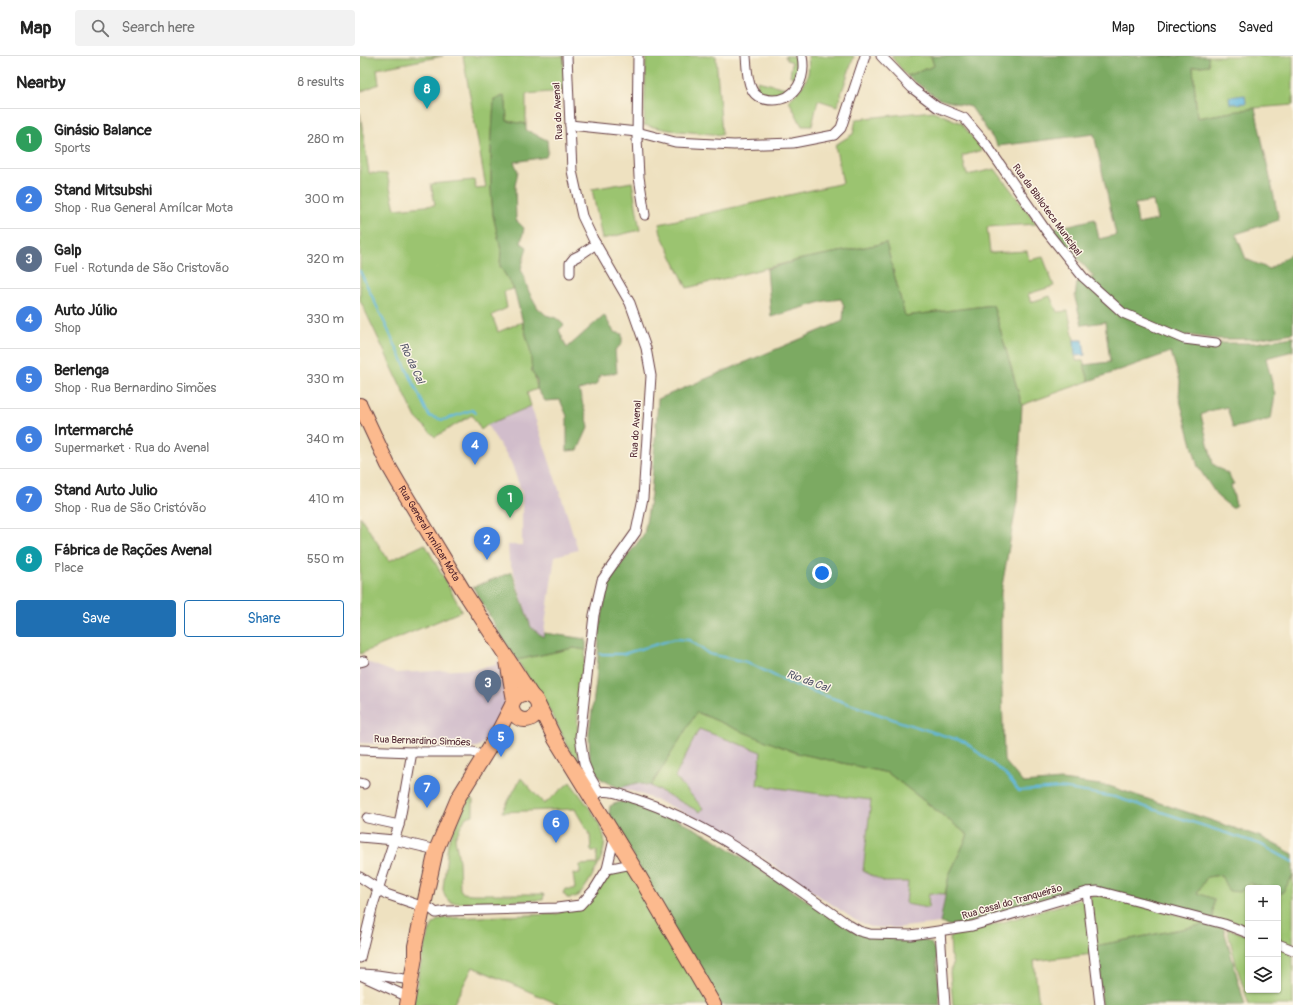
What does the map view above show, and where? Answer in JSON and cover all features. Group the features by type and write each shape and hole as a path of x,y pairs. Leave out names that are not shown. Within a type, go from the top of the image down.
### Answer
{"main road":[{"name":"Rua General Amílcar Mota","path":"360,405 388,465 399,484 462,590 535,700 555,739 595,796 615,835 714,1005"},
{"name":"Rua General Amílcar Mota","path":"506,657 513,702"},
{"path":"407,1001 415,957 420,947 428,908 438,873 440,852 437,847 451,813 458,798 494,740 513,702 517,697 524,694 535,700 538,708 535,715 516,724 494,740"},
{"path":"513,702 513,713 520,719 527,720 540,727 555,739"}],"street":[{"name":"Rua do Avenal","path":"567,56 572,172 582,216 596,244 630,303 646,348 651,376 643,498 636,532 602,580 594,615 580,737 584,763 595,796"},
{"path":"638,56 637,132 639,177 645,215"},
{"path":"746,56 750,85 756,95 766,100 779,100 788,97 795,91 801,82 802,56"},
{"path":"570,125 637,132 675,142 734,145 793,143 834,135 841,128 865,56"},
{"name":"Rua da Biblioteca Municipal","path":"881,56 912,88 937,107 964,118 986,144 1047,232 1083,277 1123,313 1184,339 1216,343"},
{"path":"570,273 570,263 574,258 580,256 596,244"},
{"name":"Rua Bernardino Simões","path":"360,750 473,752 483,756"},
{"path":"360,958 361,944 399,825 412,752"},
{"name":"Rua Casal do Tranqueirão","path":"595,796 610,792 620,794 671,812 721,839 786,881 849,926 858,931 870,934 911,935 972,926 1087,892 1098,891 1224,924 1245,932"},
{"path":"367,818 399,825"},
{"path":"360,877 386,894 428,908 436,907 446,912 557,908 580,905 594,890 606,869 615,835"},
{"path":"360,837 394,840 437,847"},
{"path":"606,869 632,864"},
{"path":"1087,892 1100,1005"},
{"path":"940,931 945,1005"},
{"path":"1281,945 1293,950"},
{"path":"360,974 377,974 411,980"},
{"path":"360,974 407,1001"}],"shaded area":[{"path":"531,406 578,550 555,556 543,638 531,627 509,561 508,545 522,545 522,493 511,462 487,425"},
{"path":"498,659 506,685 507,700 485,742 477,747 465,748 360,743 360,662 364,661 396,673 476,669 496,665"},
{"path":"696,712 968,835 945,894 940,923 894,928 871,927 855,920 724,832 672,807 638,793 619,788 637,783"}],"green space":[{"path":"360,56 443,56 377,69 379,84 360,92"},
{"path":"463,56 564,56 564,91 526,94 526,124 507,121 506,103 503,96 494,100 491,151 493,215 501,250 500,266 514,289 504,291 507,308 492,315 498,332 522,322 530,349 537,389 527,393 531,406 487,425 481,430 472,415 435,437 416,418 360,300 360,113 369,173 387,174 395,209 435,205 431,184 474,180 476,189 486,188"},
{"path":"646,56 716,56 722,135 669,130 644,125"},
{"path":"785,56 796,56 798,58 796,78 790,76 792,62 787,60"},
{"path":"808,56 854,56 837,106 818,100 812,126 802,126 789,101 799,91 805,82 809,64"},
{"path":"891,56 931,56 934,66 907,76"},
{"path":"931,56 1208,56 1209,65 1193,67 1197,118 1255,108 1279,220 1236,234 1246,259 1269,269 1293,253 1293,333 1255,339 1216,339 1187,335 1183,340 1217,343 1255,343 1293,337 1293,351 1266,358 1275,395 1271,419 1233,428 1227,407 1209,411 1201,415 1213,464 1228,474 1234,484 1231,485 1236,505 1232,508 1218,497 1198,467 1179,397 1180,381 1171,352 1089,381 1084,365 1110,362 1105,322 1082,325 1075,298 1077,282 1094,277 1052,229 1095,219 1099,239 1116,235 1094,134 998,146 971,107 939,99 907,76 934,66","holes":["1153,201 1157,220 1138,224 1135,204"]},
{"path":"1208,56 1293,56 1293,105 1255,108 1197,118 1193,67 1209,65"},
{"path":"757,81 786,88 782,94 767,93 758,90"},
{"path":"504,96 507,121 526,124 526,130 547,140 548,151 546,157 514,162 518,171 515,186 516,220 524,228 521,243 527,247 521,269 529,292 538,308 546,315 556,318 564,325 559,330 567,348 604,315 614,332 622,334 622,344 615,350 617,373 600,375 596,385 579,390 589,426 578,450 567,451 567,416 560,400 545,401 537,389 537,380 532,372 530,349 514,289 500,266 501,250 493,215 491,151 494,100"},
{"path":"933,111 961,123 982,150 962,156 967,175 995,169 1037,224 987,227 990,253 1027,251 1029,260 1043,257 1054,286 1028,294 1031,302 1050,296 1057,312 1068,311 1074,340 1076,361 1083,361 1089,381 1022,405 993,305 905,316 886,243 802,259 687,288 661,234 659,224 843,183 835,145 853,134 856,119"},
{"path":"632,182 640,230 602,239 592,189"},
{"path":"886,243 905,316 993,305 1022,405 1017,502 1001,592 1004,760 1023,783 1061,780 1109,786 1261,837 1293,854 1293,876 1282,893 1281,885 1256,885 1250,883 1245,885 1245,888 1240,892 1228,891 1221,875 1207,877 1197,893 1214,899 1213,919 1098,889 955,927 940,923 949,875 968,835 888,773 797,753 697,712 651,786 637,783 619,788 601,779 590,763 589,733 596,682 600,627 608,582 644,534 651,494 658,399 843,321 844,306 841,299 825,301 771,317 767,269 802,259"},
{"path":"360,516 389,561 425,544 462,611 360,654"},
{"path":"512,572 531,627 543,637 544,633 586,639 586,650 574,648 517,660 505,643 473,587"},
{"path":"574,648 586,650 578,707 577,752 590,787 554,718 517,660"},
{"path":"696,712 797,753 888,773 968,835 949,875 945,894 929,893 928,908 906,904 908,882 885,882 863,871 871,800 757,785 761,752 699,729 675,777 703,808 700,812 651,786"},
{"path":"521,778 544,804 570,782 590,808 599,823 604,837 604,849 597,867 588,883 582,892 577,896 567,898 563,893 565,889 575,889 573,874 580,873 580,865 597,864 597,851 591,851 590,835 575,809 502,812"},
{"path":"469,798 473,800 473,815 466,817 455,838 459,861 460,889 463,893 472,894 543,894 543,900 453,903 446,898 443,889 448,843"},
{"path":"623,801 635,802 667,814 716,840 855,932 920,938 931,943 936,952 940,1005 718,1005 680,941 609,813 610,806"},
{"path":"630,867 709,1005 560,1005 473,967 453,1005 413,1005 427,938 436,921 447,918 556,914 580,905 607,869"},
{"path":"1221,875 1240,892 1245,888 1245,929 1213,919 1197,893 1207,877"},
{"path":"1293,876 1293,947 1281,943 1282,893"},
{"path":"1094,894 1212,923 1095,946 1090,896"},
{"path":"1085,898 1093,954 1034,961 1039,1005 953,1005 950,972 953,964 951,958 950,937 955,933 993,925"},
{"path":"1212,923 1223,926 1245,1005 1102,1005 1095,946"},
{"path":"1227,928 1245,935 1245,992"},
{"path":"1281,948 1290,951 1293,957 1293,1005 1249,1005 1245,993 1281,993"}],"water":[{"path":"1245,95 1246,103 1230,104 1229,97"},
{"path":"1074,340 1083,340 1085,355 1075,356"}],"waterway":[{"name":"Rio da Cal","path":"360,271 429,416 443,420 472,410 476,413"},
{"name":"Rio da Cal","path":"600,654 623,654 675,639 689,640 709,654 747,662 789,683 901,722 965,742 1004,773 1019,791 1061,788 1115,797 1260,844 1293,862"}],"place":[{"name":"Fábrica de Rações Avenal","path":"427,109"},
{"name":"Auto Júlio","path":"475,465"},
{"name":"Ginásio Balance","path":"510,518"},
{"name":"Stand Mitsubshi","path":"487,560"},
{"name":"Galp","path":"488,703"},
{"name":"Berlenga","path":"501,757"},
{"name":"Stand Auto Julio","path":"427,808"},
{"name":"Intermarché","path":"556,843"}]}
